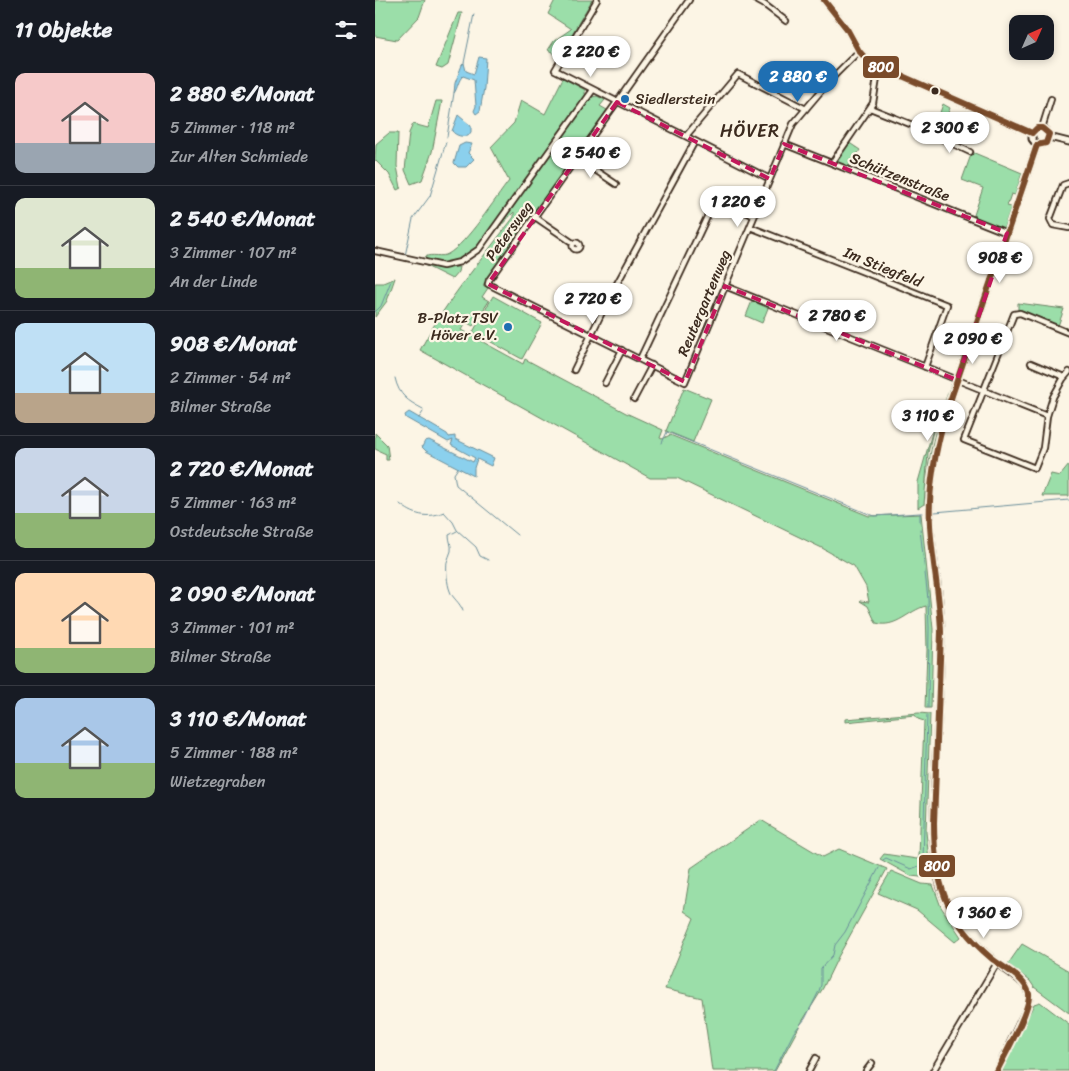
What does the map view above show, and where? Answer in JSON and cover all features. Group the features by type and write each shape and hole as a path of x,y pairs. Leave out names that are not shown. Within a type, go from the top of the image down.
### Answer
{"street":[{"path":"597,0 555,70 770,179"},
{"name":"Petersweg","path":"590,335 488,284 488,282 689,0"},
{"path":"756,0 767,3 786,21"},
{"path":"824,0 847,29 859,51 868,61 1032,133"},
{"name":"Reutergartenweg","path":"651,365 685,382 793,124 859,51"},
{"path":"832,163 870,108 875,97 879,66"},
{"path":"686,136 738,74 806,108"},
{"path":"377,251 443,266 460,262 479,249 593,90"},
{"path":"1042,128 1051,99"},
{"path":"870,108 915,126 970,152"},
{"path":"1037,128 1042,128 1047,131 1049,137 1046,143 1037,145 1032,139 1032,133 1037,128"},
{"path":"1049,137 1069,142"},
{"path":"574,370 590,335 658,205 695,141"},
{"name":"Schützenstraße","path":"784,144 1007,234"},
{"path":"997,1071 1025,1012 1029,998 1028,991 1023,983 976,944 960,925 943,892 938,876 934,851 941,630 930,509 935,454 945,416 1037,145"},
{"path":"577,158 616,184"},
{"path":"1069,183 1063,185 1050,219 1053,225 1069,228"},
{"path":"640,359 716,198 753,216"},
{"path":"535,217 573,244"},
{"name":"Im Stiegfeld","path":"750,226 947,306 925,367"},
{"path":"725,286 983,392 1047,416"},
{"path":"1069,333 1020,313 1014,314 964,440 1035,468 1043,448 1047,416 1053,397 1064,377 1069,372"},
{"path":"590,335 651,365 634,399"},
{"path":"605,383 622,350"},
{"path":"1031,363 1064,377"},
{"path":"933,1071 997,963"},
{"path":"809,1071 815,1058"},
{"path":"867,1071 872,1063"}],"highlighted area":[{"path":"617,102 770,179 784,144 1007,233 957,380 725,286 685,382 488,284"}],"green space":[{"path":"375,0 425,0 419,17 397,40 375,36"},
{"path":"555,0 592,0 559,56 548,50 554,41 571,29 548,14"},
{"path":"458,13 462,13 448,65 442,69 436,67"},
{"path":"563,78 585,90 585,94 591,97 597,96 605,100 600,106 607,110 483,285 488,288 482,297 489,301 473,326 466,322 461,330 523,364 525,359 626,413 663,430 660,438 662,439 670,435 869,516 921,514 933,629 931,708 925,708 926,606 896,621 883,624 876,623 868,606 860,601 869,602 866,587 854,566 822,548 677,478 650,478 420,350 452,298 514,217 514,212 466,262 460,261 449,264 429,261 425,257 448,254 464,240 480,220 509,181 491,147 514,123 521,100 545,114"},
{"path":"436,101 442,101 432,152 422,180 411,184 405,170 409,133 413,124 428,128"},
{"path":"943,104 950,108 946,118 949,120 947,123 950,124 944,140 941,138 943,131 935,127"},
{"path":"389,133 398,133 397,166 401,188 397,190 389,174 375,160 376,144"},
{"path":"848,142 860,150 849,167 838,163 837,160"},
{"path":"972,152 1022,173 1015,195 1011,194 1007,206 1011,207 1004,227 1001,229 973,218 983,188 962,180"},
{"path":"424,265 438,268 459,267 458,272 452,279"},
{"path":"395,278 387,301 375,317 375,283 383,283"},
{"name":"B-Platz TSV Höver e.V.","path":"493,296 542,323 522,359 473,332"},
{"path":"752,301 768,308 762,323 746,316"},
{"path":"1018,303 1064,309 1058,326 1018,310"},
{"path":"952,382 935,444 927,504 925,505 933,442"},
{"path":"684,388 711,399 693,442 666,431"},
{"path":"934,426 928,453 924,504 918,508 918,482"},
{"path":"375,433 387,445 389,460 386,460 386,454 375,449"},
{"path":"1069,465 1069,496 1042,496 1051,474 1060,476"},
{"path":"919,713 930,714 926,832 931,878 911,876 880,859 884,854 917,859 919,857 924,721 918,719 915,715 845,722 845,719"},
{"path":"761,820 823,857 839,849 887,869 823,988 775,1071 712,1071 702,998 665,989 694,918 684,911 691,868"},
{"path":"891,871 922,884 933,885 941,907 961,937 955,942 917,910 878,893"},
{"path":"1022,944 1069,971 1069,1013 1034,987 1030,981 1008,964"},
{"path":"1040,1002 1069,1024 1069,1071 1002,1071 1034,1004"}],"water":[{"path":"479,57 486,58 480,111 476,114 474,111 476,106 474,80 463,76 454,93 455,83 462,65 464,63 466,71 474,74"},
{"path":"458,115 471,126 471,132 468,136 459,136 452,131"},
{"path":"465,143 472,144 468,153 474,159 466,167 458,167 454,163 459,146"},
{"path":"409,412 449,437 455,436 455,439 494,458 491,466 477,459 474,476 426,451 422,447 425,441 429,440 473,462 475,458 451,445 453,440 448,442 406,418 405,415"}],"waterway":[{"path":"464,63 474,14"},
{"path":"447,137 454,93"},
{"path":"405,256 413,219 430,196 446,142"},
{"path":"375,312 381,306 391,281"},
{"path":"395,378 402,394 423,409"},
{"path":"419,418 423,412"},
{"path":"662,443 667,432 875,516 920,513"},
{"path":"458,468 454,474 456,485 517,535"},
{"path":"935,512 1069,500"},
{"path":"400,504 410,511 421,515 444,512 457,530 476,547 480,556 488,560"},
{"path":"920,522 920,513 922,513"},
{"path":"920,529 928,599 928,708"},
{"path":"457,531 449,535 451,552 447,562 447,576 451,594 463,611"},
{"path":"883,860 886,858 911,869 919,866 923,861 927,716"},
{"path":"774,1071 794,1032 805,1019 819,991 821,968 833,955 835,945 845,932 879,868"}],"transit line":[{"name":"800","path":"824,0 847,29 859,51 868,61 1032,133"},
{"name":"800","path":"1032,133 1037,128 1042,128 1049,134 1046,143 1037,145"},
{"name":"800","path":"997,1071 1022,1021 1029,994 1019,978 991,958 963,929 945,898 936,863 934,823 941,632 931,538 930,497 935,457 945,416 1037,145"}],"place":[{"name":"Siedlerstein","path":"625,99"},
{"name":"B-Platz TSV Höver e.V.","path":"508,327"}],"district":[{"name":"HÖVER","path":"750,131"}]}
